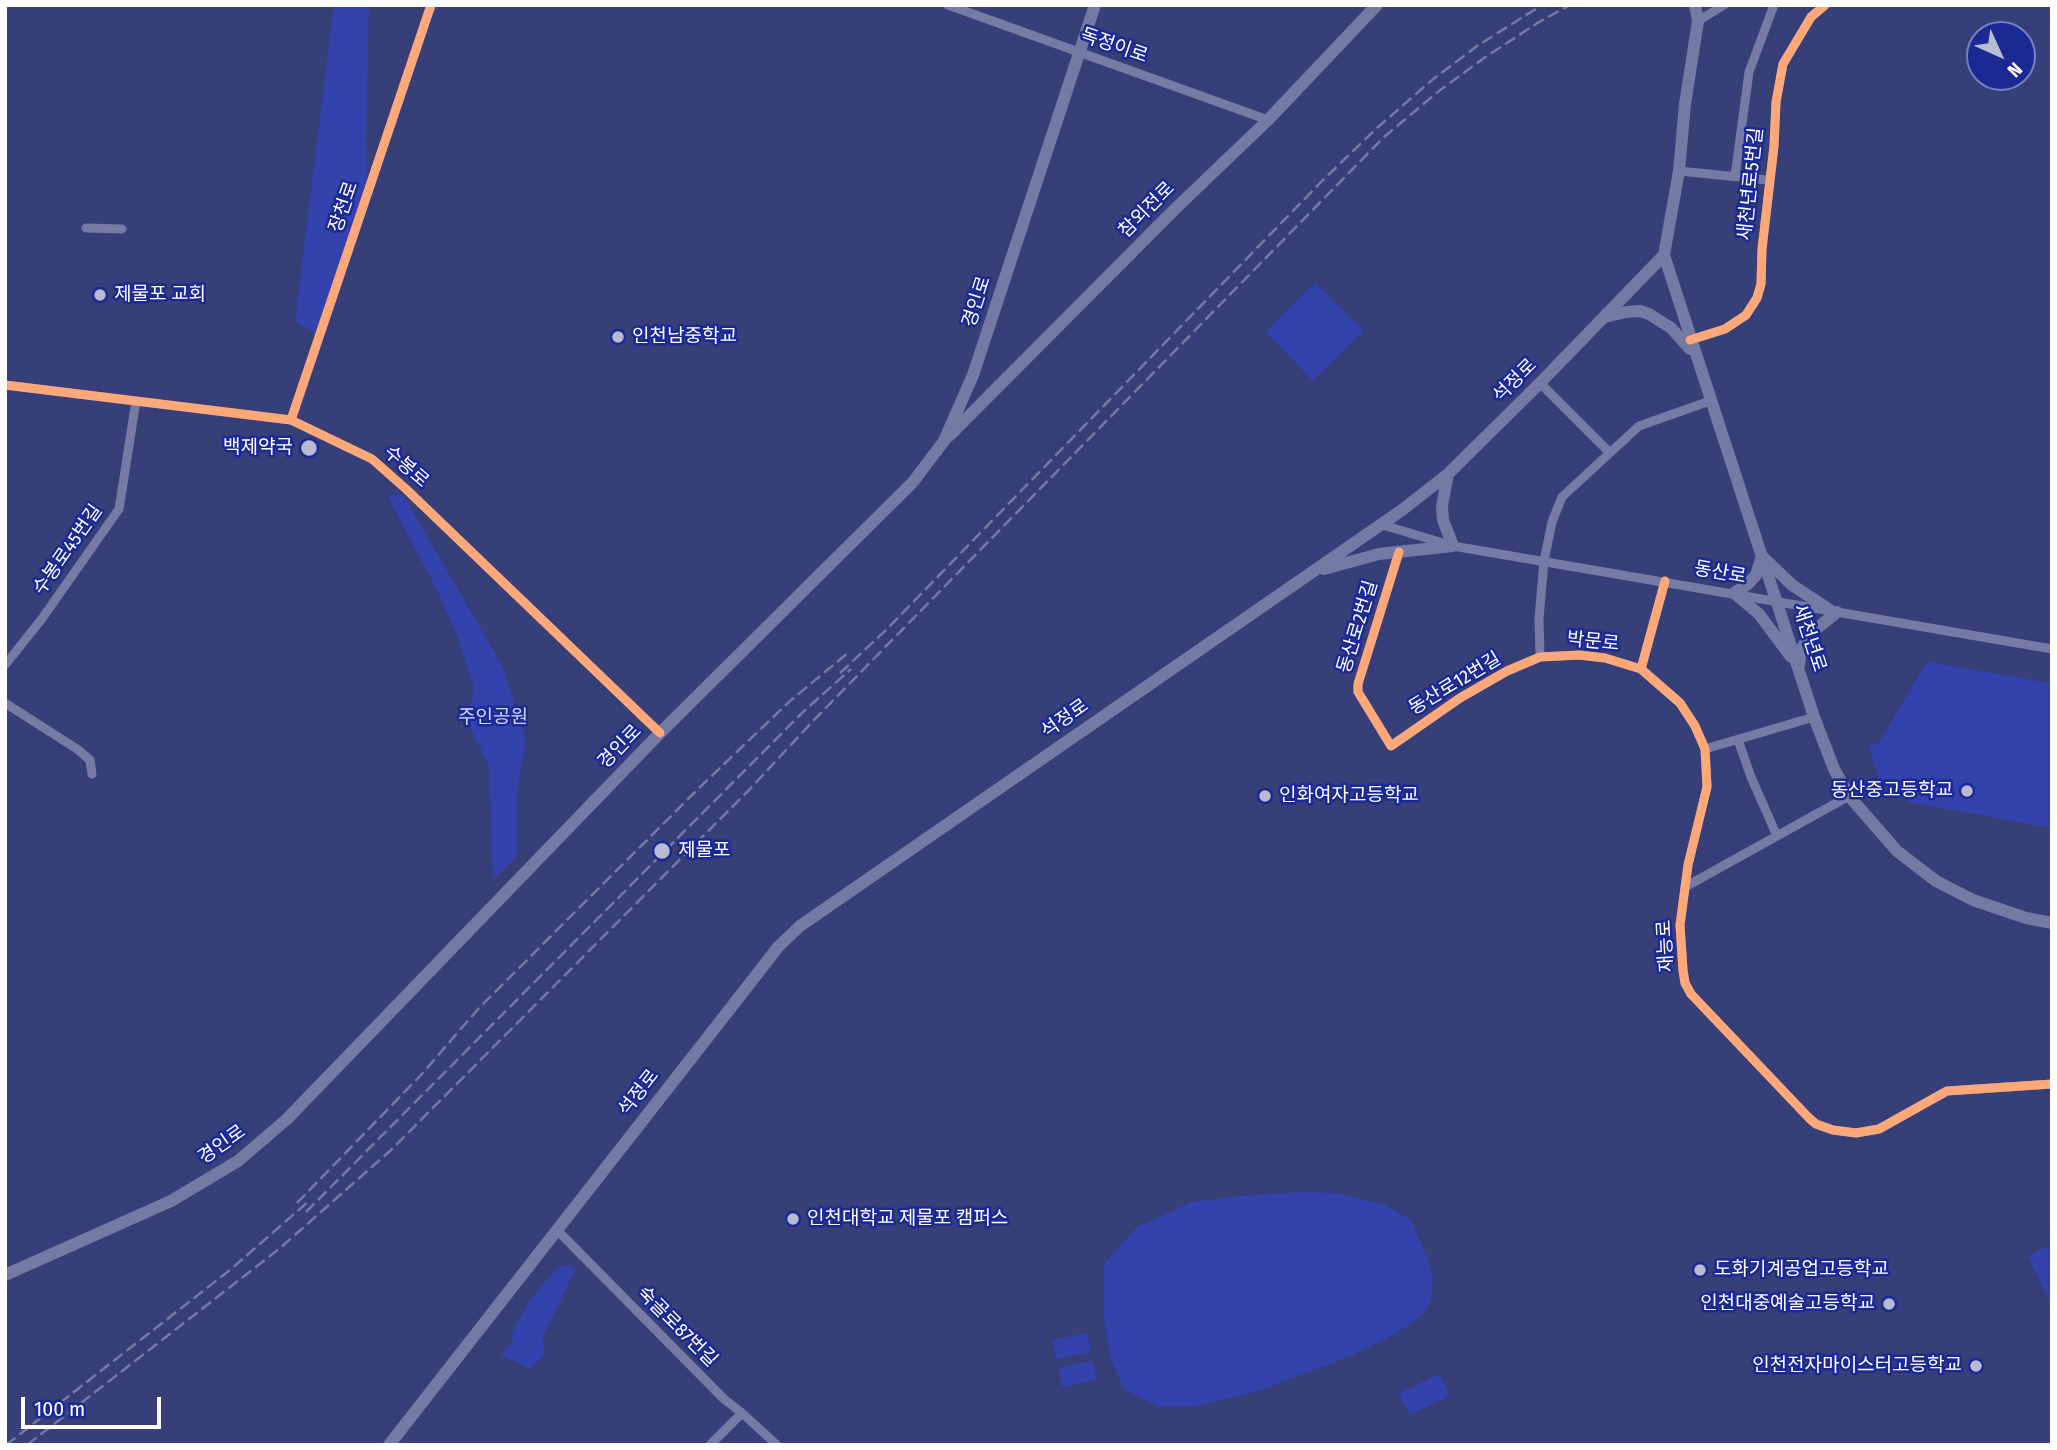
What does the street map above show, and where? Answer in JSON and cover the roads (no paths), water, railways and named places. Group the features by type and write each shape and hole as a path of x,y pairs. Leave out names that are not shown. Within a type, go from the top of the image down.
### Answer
{"main road":[{"name":"경인로","path":"5,1275 170,1201 239,1161 287,1119 660,733 912,482 944,441 973,375 1095,5"},
{"name":"참외전로","path":"944,441 1176,208 1268,120 1377,5"},
{"path":"1664,255 1679,171 1685,104 1698,22 1695,5"},
{"name":"석정로","path":"389,1445 778,947 800,926 1383,525 1448,474 1664,255"},
{"name":"새천년로","path":"1664,255 1814,716 1834,769 1849,796 1897,851 1936,881 1973,900 2026,918 2052,923"},
{"path":"1604,317 1640,311 1650,314 1671,328 1695,355"},
{"path":"1310,573 1379,554 1453,546 1443,520 1442,506 1448,474"},
{"path":"1762,556 1792,585 1834,611 1810,634 1801,650 1799,669 1759,614 1734,593 1756,575 1762,556"}],"street":[{"name":"장천로","path":"291,420 431,5"},
{"name":"독정이로","path":"948,5 1268,120"},
{"path":"1698,22 1724,5"},
{"path":"1735,176 1749,72 1774,5"},
{"name":"새천년로5번길","path":"1690,340 1725,329 1746,315 1757,298 1761,284 1776,103 1783,64 1811,17 1825,5"},
{"path":"1679,171 1768,180"},
{"path":"86,228 122,229"},
{"path":"1540,383 1608,451"},
{"name":"수봉로","path":"5,385 291,420 372,459 660,733"},
{"name":"수봉로45번길","path":"5,664 41,620 119,509 136,401"},
{"path":"1541,657 1539,618 1544,561 1552,522 1562,497 1608,451 1646,421 1710,401"},
{"name":"동산로","path":"1383,525 1453,546 2052,649"},
{"name":"동산로2번길","path":"1391,746 1358,692 1358,684 1399,552"},
{"path":"1641,669 1665,581"},
{"name":"박문로","path":"1541,657 1580,655 1605,658 1641,669"},
{"name":"동산로12번길","path":"1391,746 1460,698 1507,671 1541,657"},
{"name":"재능로","path":"1641,669 1680,703 1705,748 1707,787 1685,887 1680,935 1683,970 1688,989 1816,1124 1843,1132 1869,1132 1947,1091 2052,1084"},
{"path":"5,703 77,749 90,760 92,774"},
{"path":"1705,748 1814,716"},
{"path":"1738,740 1777,836"},
{"path":"1685,887 1849,796"},
{"name":"숙골로87번길","path":"558,1231 724,1399 777,1445"},
{"path":"710,1445 742,1413"}],"railway":[{"path":"840,673 886,630 1323,180 1377,128 1432,80 1477,46 1542,5"},
{"path":"27,1445 279,1249 391,1150 750,789 812,722 1384,137 1484,58 1570,5"},
{"path":"297,1203 421,1075 479,1008 697,790 790,701 849,652"},
{"path":"306,1212 802,713 851,669"},
{"path":"6,1445 230,1270 309,1201"}],"place":[{"name":"제물포 교회","path":"100,295"},
{"name":"인천남중학교","path":"618,337"},
{"name":"백제약국","path":"309,448"},
{"name":"동산중고등학교","path":"1967,791"},
{"name":"인화여자고등학교","path":"1265,796"},
{"name":"제물포","path":"662,851"},
{"name":"인천대학교 제물포 캠퍼스","path":"793,1219"},
{"name":"도화기계공업고등학교","path":"1700,1270"},
{"name":"인천대중예술고등학교","path":"1889,1304"},
{"name":"인천전자마이스터고등학교","path":"1976,1366"}],"park label":[{"name":"주인공원","path":"493,718"}]}
